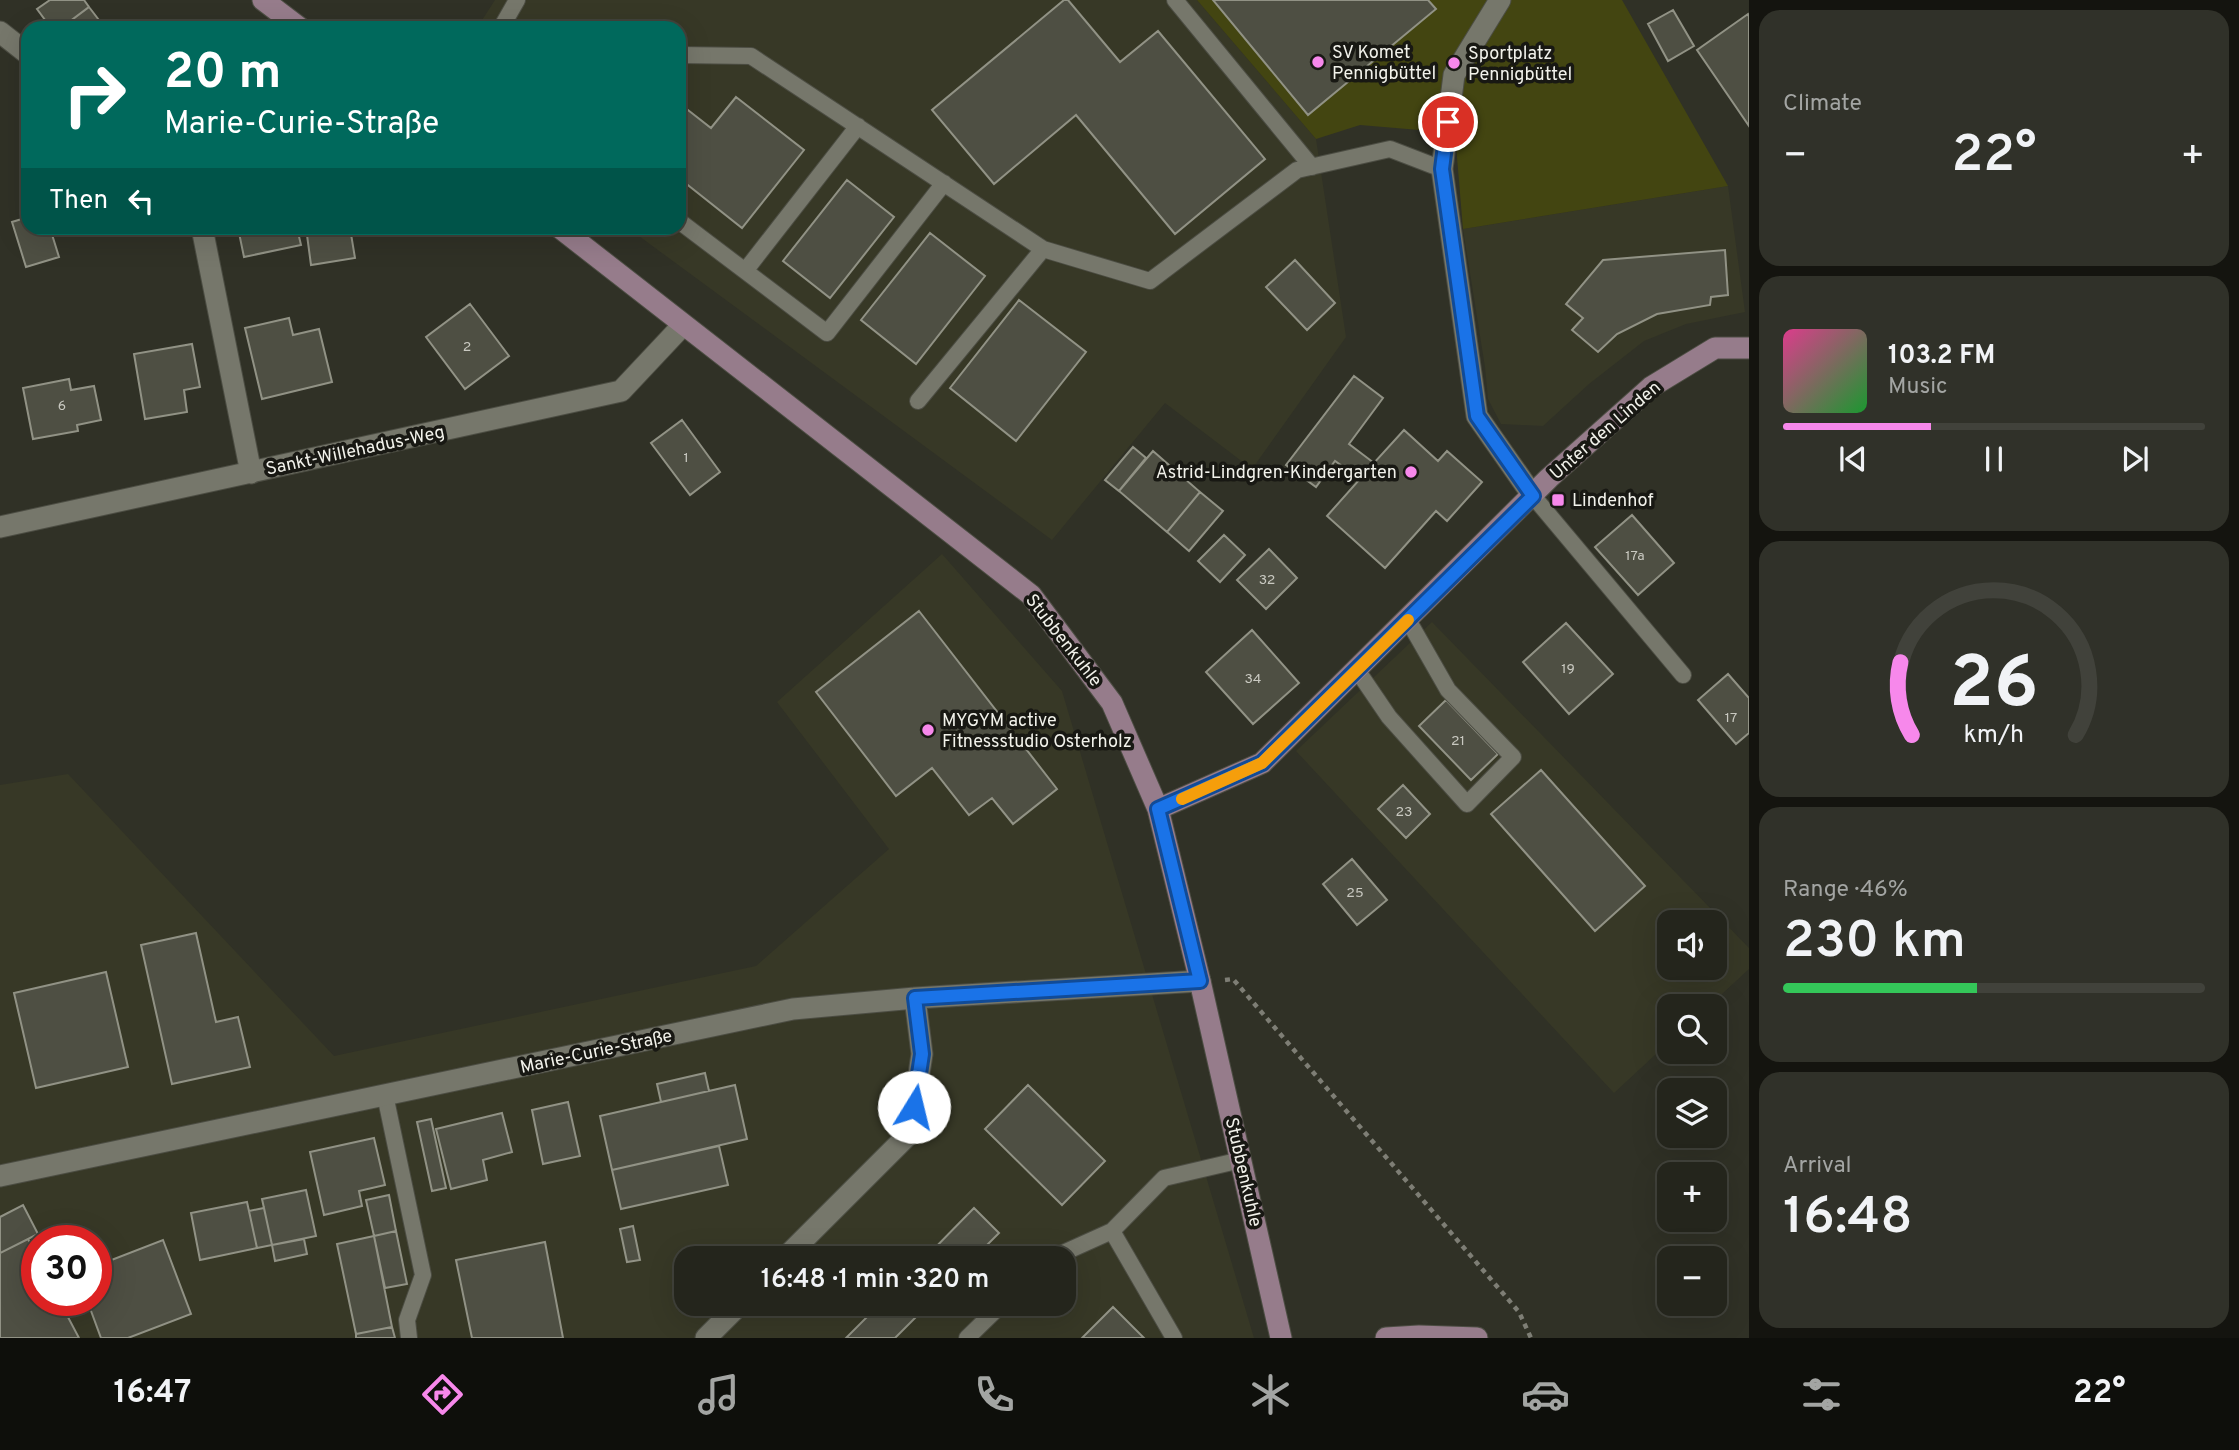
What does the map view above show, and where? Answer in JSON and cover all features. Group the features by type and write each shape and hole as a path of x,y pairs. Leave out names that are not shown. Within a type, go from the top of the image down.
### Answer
{"main road":[{"path":"263,0 291,21"},
{"name":"Stubbenkuhle","path":"569,235 1031,594 1112,703 1158,809 1281,1338"},
{"name":"Unter den Linden","path":"1158,809 1262,763 1533,496 1651,387 1715,348 1749,348"},
{"path":"1386,1338 1477,1338"}],"street":[{"path":"1500,0 1454,75 1442,169 1477,416 1533,496"},
{"path":"0,32 21,48"},
{"path":"203,235 251,473"},
{"name":"Sankt-Willehadus-Weg","path":"0,527 621,391 683,325"},
{"name":"Marie-Curie-Straße","path":"0,1176 793,1009 915,998 1200,981"},
{"path":"797,1246 910,1133 922,1054 915,998"},
{"path":"706,1338 728,1316"}],"lane":[{"path":"505,21 517,0"},
{"path":"1175,0 1312,167"},
{"path":"686,55 751,56 1043,249 1150,281 1297,170 1390,149 1442,169"},
{"path":"745,271 858,126"},
{"path":"686,226 827,333 944,183"},
{"path":"918,401 1043,249"},
{"path":"1533,496 1683,675"},
{"path":"1357,670 1389,717 1467,804 1513,757 1448,690 1408,620"},
{"path":"385,1095 423,1275 407,1320 409,1338"},
{"path":"1076,1247 1112,1231 1164,1178 1241,1160"},
{"path":"1112,1231 1174,1338"},
{"path":"967,1338 990,1316"}],"path":[{"path":"1200,981 1233,979 1519,1311 1531,1338"}],"shaded area":[{"path":"495,0 1197,0 1316,139 1346,337 1252,469 1165,403 1052,540 638,235 686,235 686,21 482,21"},
{"name":"Sportplatz Pennigbüttel","path":"1197,0 1622,0 1728,186 1463,229 1455,133 1360,125 1316,139"},
{"path":"1728,186 1745,312 1686,324 1644,341 1589,384 1543,426 1501,424 1488,399 1463,229"},
{"path":"942,554 1062,691 1254,1338 0,1338 0,785 68,774 334,1056 756,966 889,849 777,702"},
{"path":"1432,622 1712,910 1657,910 1657,980 1727,980 1727,925 1749,948 1749,969 1722,994 1657,994 1657,1053 1614,1093 1296,751"}],"building":[{"path":"50,0 84,0 89,7 70,21 46,21 37,9"},
{"path":"1064,0 1068,0 1120,62 1158,31 1265,159 1175,234 1076,115 994,184 932,110"},
{"name":"SV Komet Pennigbüttel","path":"1213,0 1428,0 1436,9 1308,115"},
{"path":"89,7 100,21 70,21"},
{"path":"1673,10 1694,46 1668,61 1648,24"},
{"path":"1748,14 1749,17 1749,126 1697,50"},
{"path":"736,97 804,150 742,228 686,184 686,108 711,128"},
{"path":"847,180 894,217 830,298 783,261"},
{"path":"21,219 21,235 52,235 59,257 26,267 12,222"},
{"path":"930,233 985,276 916,364 861,320"},
{"path":"239,235 299,235 301,245 244,257"},
{"path":"307,235 351,235 355,258 311,265"},
{"path":"1725,250 1728,295 1711,297 1710,305 1657,314 1617,334 1598,352 1572,330 1583,318 1566,304 1603,260"},
{"path":"1295,260 1335,303 1307,330 1266,287"},
{"path":"1019,300 1086,352 1016,441 950,388"},
{"path":"470,304 509,356 465,389 426,337"},
{"path":"289,318 293,335 319,329 332,382 262,399 245,328"},
{"path":"192,344 200,387 184,390 187,412 145,419 134,354"},
{"name":"Astrid-Lindgren-Kindergarten","path":"1354,376 1383,398 1349,444 1374,463 1404,430 1438,461 1447,451 1482,482 1447,521 1436,511 1385,568 1327,516 1360,479 1335,461 1316,487 1286,465"},
{"path":"69,379 71,390 94,386 101,420 77,425 78,431 33,439 23,388"},
{"path":"682,420 720,472 690,495 651,443"},
{"path":"1133,447 1146,458 1119,491 1105,480"},
{"path":"1153,451 1200,492 1167,532 1119,491"},
{"path":"1200,492 1223,511 1189,551 1167,532"},
{"path":"1632,515 1674,563 1638,595 1595,547"},
{"path":"1224,535 1245,555 1220,582 1198,561"},
{"path":"1269,549 1297,578 1266,609 1237,580"},
{"name":"MYGYM active Fitnessstudio Osterholz","path":"919,611 1057,789 1013,824 992,798 969,815 932,768 896,796 816,692"},
{"path":"1566,623 1613,674 1569,714 1523,662"},
{"path":"1252,630 1299,683 1253,724 1206,672"},
{"path":"1728,674 1749,698 1749,733 1736,744 1698,700"},
{"path":"1446,700 1498,754 1471,780 1419,726"},
{"path":"1541,770 1645,886 1595,931 1491,814"},
{"path":"1403,785 1430,814 1406,838 1378,809"},
{"path":"1352,859 1387,900 1357,925 1323,884"},
{"path":"196,933 216,1022 238,1017 250,1067 172,1084 141,945"},
{"path":"106,972 128,1067 36,1088 14,993"},
{"path":"705,1073 709,1091 661,1102 657,1084"},
{"path":"735,1085 747,1139 612,1170 600,1116"},
{"path":"1028,1085 1105,1161 1062,1205 985,1129"},
{"path":"568,1102 580,1156 543,1164 532,1110"},
{"path":"502,1113 512,1152 483,1160 487,1180 451,1189 436,1129"},
{"path":"431,1119 446,1188 432,1191 417,1122"},
{"path":"374,1138 385,1185 359,1191 362,1206 324,1215 310,1152"},
{"path":"719,1146 728,1185 621,1209 612,1170"},
{"path":"306,1190 316,1236 272,1245 262,1199"},
{"path":"389,1195 396,1231 374,1236 366,1200"},
{"path":"247,1202 257,1248 200,1260 191,1213"},
{"path":"23,1205 33,1225 21,1225 21,1242 0,1253 0,1217"},
{"path":"264,1208 272,1245 257,1248 249,1211"},
{"path":"974,1208 999,1233 986,1246 937,1246"},
{"path":"633,1226 640,1260 627,1262 620,1229"},
{"path":"396,1231 407,1284 385,1288 374,1236"},
{"path":"374,1236 392,1327 356,1334 337,1244"},
{"path":"304,1239 307,1254 275,1261 272,1245"},
{"path":"163,1240 191,1314 128,1338 101,1338 93,1316 112,1316 112,1260"},
{"path":"21,1242 21,1316 67,1316 79,1338 0,1338 0,1253"},
{"path":"545,1242 563,1338 472,1338 456,1260"},
{"path":"1113,1307 1144,1338 1082,1338"},
{"path":"868,1316 917,1316 895,1338 846,1338"},
{"path":"392,1327 395,1338 356,1338 356,1334"}],"slow traffic":[{"path":"1182,799 1262,763 1408,620"}],"place":[{"name":"SV Komet Pennigbüttel","path":"1318,62"},
{"name":"Sportplatz Pennigbüttel","path":"1454,63"},
{"name":"Astrid-Lindgren-Kindergarten","path":"1411,472"},
{"name":"Lindenhof","path":"1558,500"},
{"name":"MYGYM active Fitnessstudio Osterholz","path":"928,730"}],"route":[{"path":"914,1107 922,1054 915,998 1200,981 1158,809 1262,763 1533,496 1477,416 1442,169 1448,122"}]}
